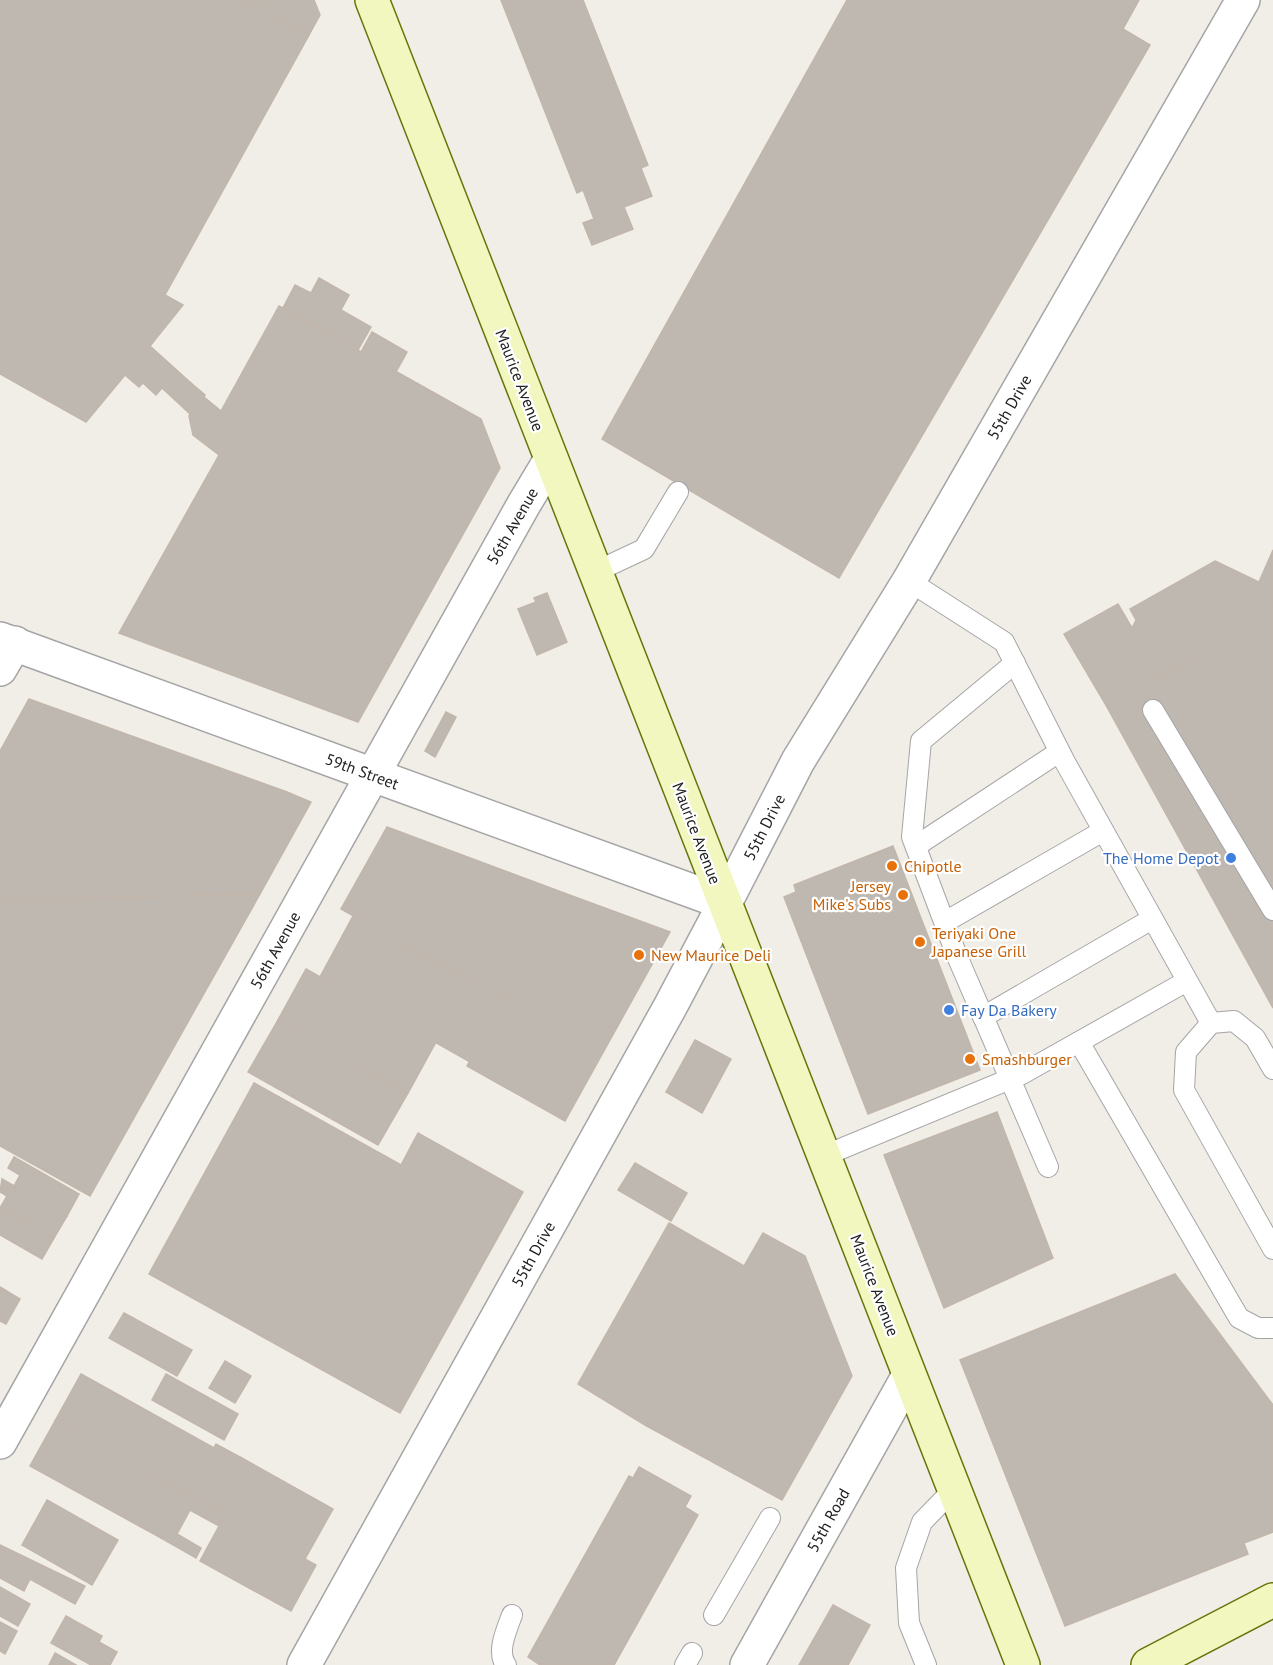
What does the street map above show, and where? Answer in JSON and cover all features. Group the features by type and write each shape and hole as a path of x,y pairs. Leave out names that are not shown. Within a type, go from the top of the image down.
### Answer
{"main road":[{"name":"Maurice Avenue","path":"372,0 725,903 826,1155 909,1375 1023,1665"},
{"path":"1148,1665 1273,1600"}],"street":[{"name":"55th Drive","path":"304,1665 670,1008 798,761 909,581 1243,0"},
{"name":"56th Avenue","path":"0,1442 551,459"},
{"name":"59th Street","path":"5,651 373,775 725,903"},
{"name":"55th Road","path":"747,1665 909,1375"}],"lane":[{"path":"596,572 644,549 678,492"},
{"path":"909,581 1004,642 1059,752 1211,1023"},
{"path":"1015,663 921,741 912,837 983,1017 1048,1167"},
{"path":"1153,710 1273,910"},
{"path":"916,846 1059,752"},
{"path":"945,922 1103,831"},
{"path":"983,1017 1152,919"},
{"path":"826,1155 1010,1079 1187,981"},
{"path":"1273,1068 1255,1038 1234,1021 1211,1023 1186,1052 1184,1090 1273,1249"},
{"path":"1079,1042 1239,1318 1258,1328 1273,1328"},
{"path":"926,1665 909,1623 906,1568 922,1522 954,1489"},
{"path":"714,1615 770,1518"},
{"path":"506,1665 502,1656 505,1636 512,1615"}],"building":[{"path":"0,0 247,0 309,35 165,295 183,305 150,346 191,383 175,400 162,388 156,395 143,383 139,387 125,375 86,422 0,374"},
{"path":"247,0 314,0 320,15 309,35"},
{"path":"501,0 583,0 648,165 641,168 652,196 624,207 633,229 592,245 583,223 594,219 583,190 577,193"},
{"path":"847,0 1139,0 1123,29 1150,45 839,578 602,439"},
{"path":"319,278 349,295 341,310 371,327 358,350 283,308 295,285 311,293"},
{"path":"279,306 481,419 500,468 358,722 119,633 219,455 193,435 190,414 175,400 191,383 221,411"},
{"path":"372,332 407,352 396,372 361,352"},
{"path":"1273,550 1273,607 1259,582"},
{"path":"1215,561 1259,582 1273,607 1273,612 1107,707 1064,634 1118,604 1132,628 1136,620 1130,609"},
{"path":"547,593 567,642 537,655 518,609 536,602 534,598"},
{"name":"The Home Depot","path":"1273,612 1273,1008 1107,707"},
{"path":"29,699 311,802 260,894 0,900 0,751"},
{"path":"446,712 456,717 435,757 425,751"},
{"path":"387,827 564,893 504,1000 341,909"},
{"path":"893,846 980,1070 868,1114 784,897 796,892 794,885"},
{"path":"564,893 670,932 565,1121 467,1066"},
{"path":"260,894 90,1196 0,1146 0,900"},
{"path":"353,916 504,1000 470,1062 320,977"},
{"path":"306,969 436,1042 408,1093 278,1020"},
{"path":"278,1020 408,1093 378,1145 248,1072"},
{"path":"695,1040 731,1059 702,1113 666,1092"},
{"path":"254,1083 401,1165 418,1133 523,1192 400,1413 149,1274"},
{"path":"997,1112 1053,1258 944,1308 884,1155"},
{"path":"14,1157 79,1194 67,1216 14,1186 20,1175 8,1168"},
{"path":"635,1163 687,1193 671,1221 618,1190"},
{"path":"2,1179 67,1216 54,1238 0,1208 7,1196 0,1192"},
{"path":"0,1208 54,1238 42,1259 0,1235"},
{"path":"669,1223 744,1266 763,1233 805,1256 852,1376 782,1500 645,1425 578,1384"},
{"path":"1175,1274 1273,1405 1273,1532 1244,1543 1248,1554 1065,1626 960,1360"},
{"path":"0,1287 20,1299 6,1324 0,1321"},
{"path":"124,1313 192,1350 177,1376 109,1338"},
{"path":"225,1361 251,1376 235,1403 209,1388"},
{"path":"81,1374 214,1448 216,1444 240,1457 212,1508 55,1421"},
{"path":"166,1374 238,1414 224,1440 152,1400"},
{"path":"55,1421 185,1493 161,1538 30,1466"},
{"path":"240,1457 333,1509 305,1559 212,1508"},
{"path":"639,1467 691,1496 685,1507 698,1515 614,1665 540,1665 528,1657 629,1476 633,1478"},
{"path":"185,1493 225,1515 219,1526 190,1510 177,1534 201,1548 196,1558 161,1538"},
{"path":"47,1500 118,1540 92,1585 22,1545"},
{"path":"225,1515 316,1565 291,1611 200,1561"},
{"path":"0,1545 85,1586 75,1604 30,1579 24,1591 0,1578"},
{"path":"0,1587 30,1604 18,1626 0,1616"},
{"path":"833,1605 870,1625 848,1665 799,1665"},
{"path":"66,1616 102,1636 99,1642 117,1652 110,1665 91,1665 51,1643"},
{"path":"0,1622 17,1631 5,1654 0,1651"},
{"path":"55,1653 76,1665 49,1665"}],"place":[{"name":"The Home Depot","path":"1231,858"},
{"name":"Chipotle","path":"892,866"},
{"name":"Jersey Mike's Subs","path":"903,895"},
{"name":"Teriyaki One Japanese Grill","path":"920,942"},
{"name":"New Maurice Deli","path":"639,955"},
{"name":"Fay Da Bakery","path":"949,1010"},
{"name":"Smashburger","path":"970,1059"}]}
